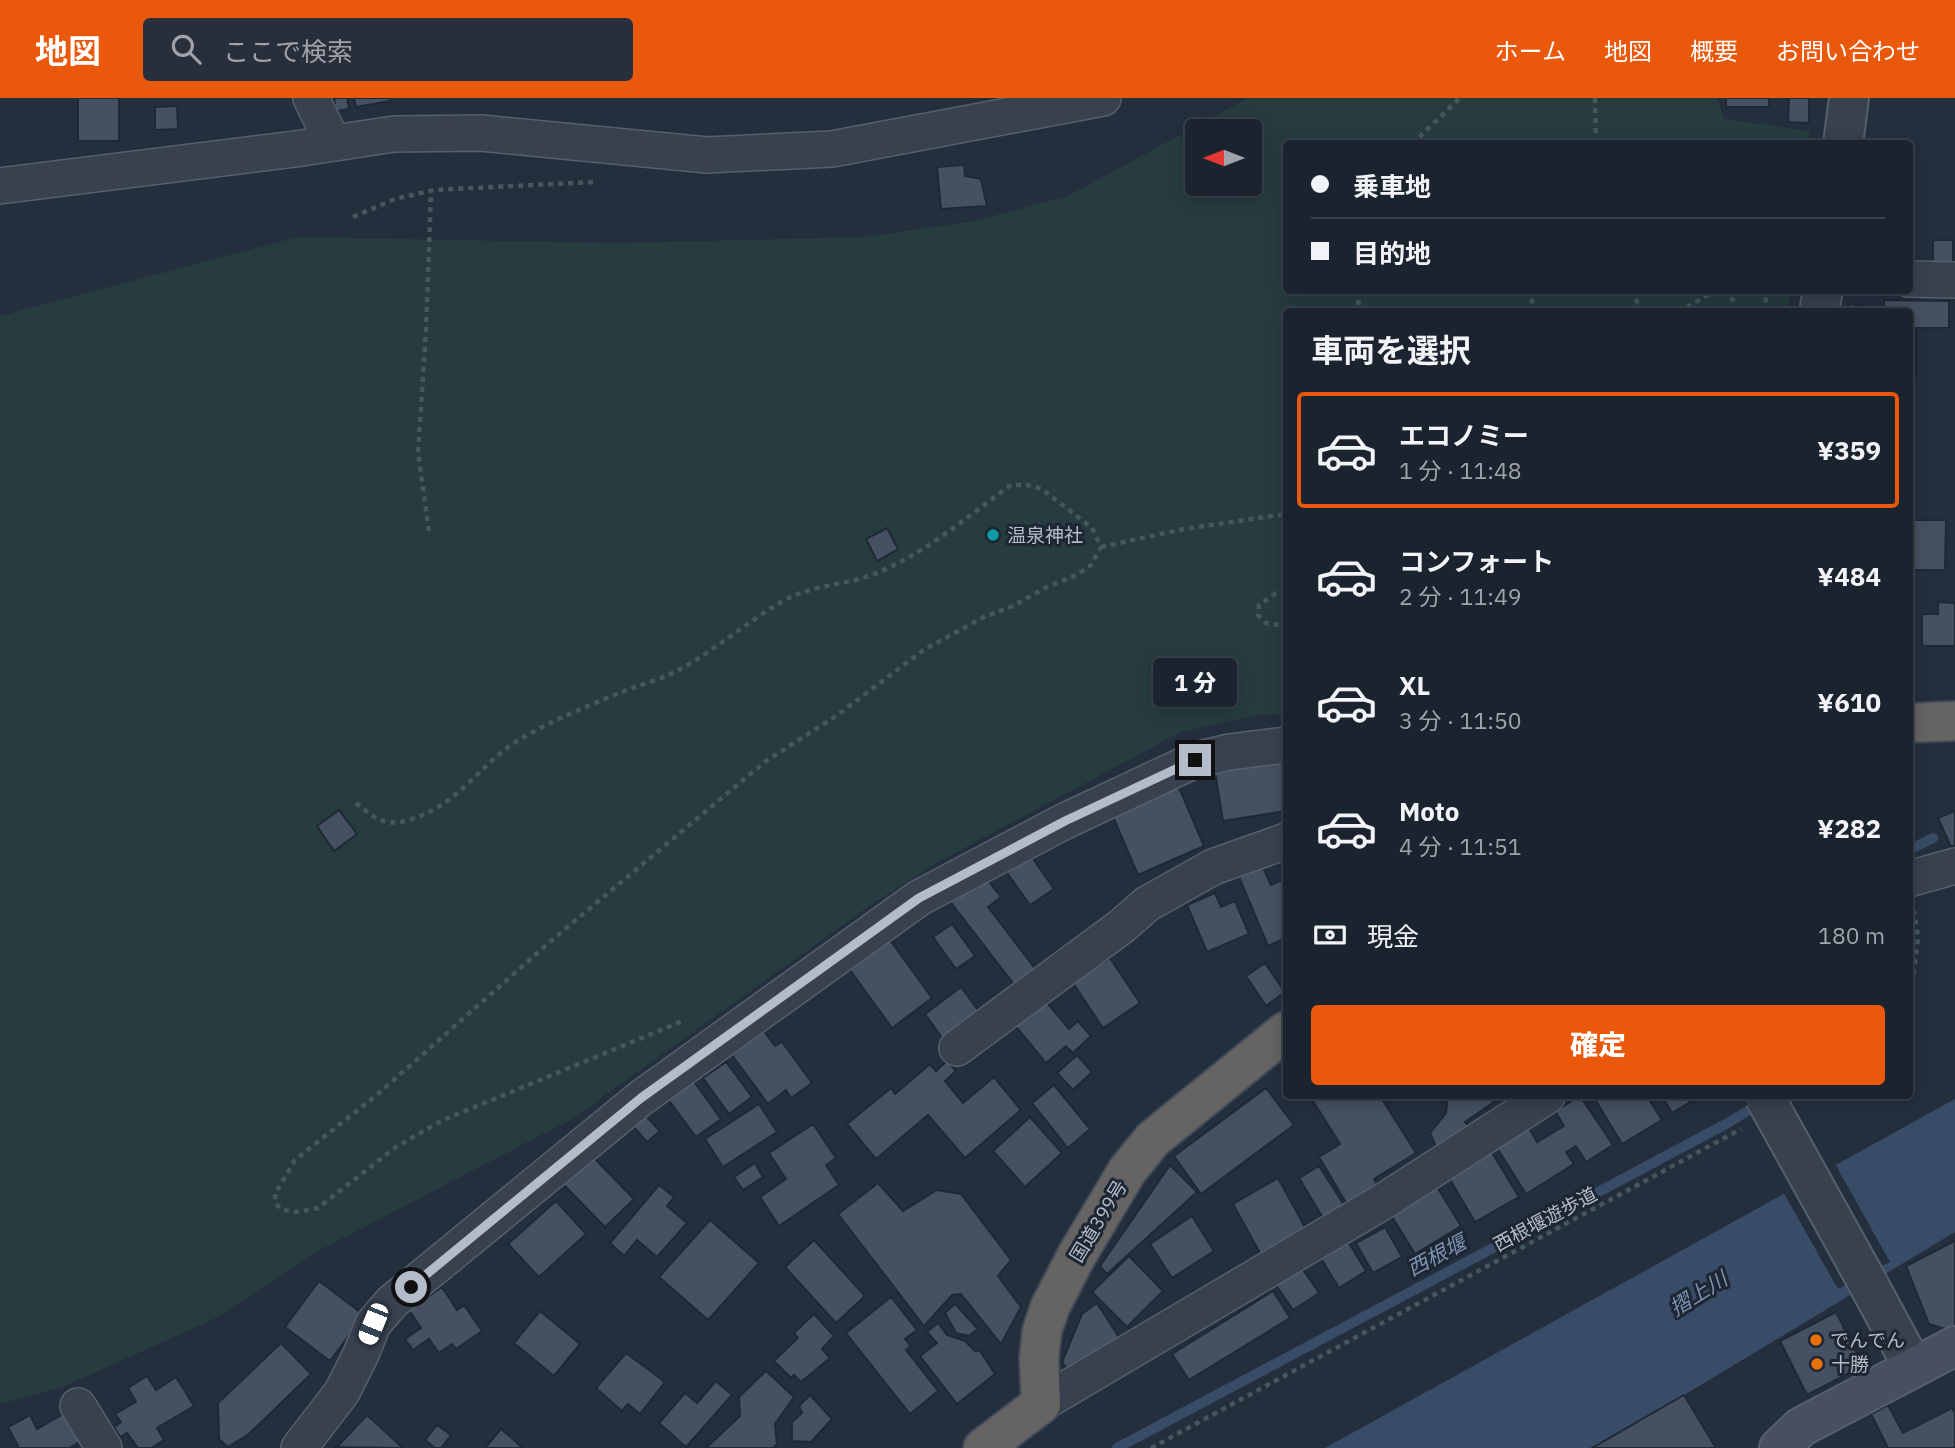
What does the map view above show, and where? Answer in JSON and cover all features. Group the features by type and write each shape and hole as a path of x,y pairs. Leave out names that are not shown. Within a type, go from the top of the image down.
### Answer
{"highway":[{"path":"1913,723 1955,721"},
{"name":"国道399号","path":"1041,1404 1039,1358 1042,1331 1076,1255 1127,1171 1153,1139 1283,1033"},
{"path":"983,1448 1041,1404"}],"main road":[{"path":"1779,1448 1801,1427 1955,1346"}],"street":[{"path":"311,98 333,143"},
{"path":"0,186 394,134 481,132 707,155 831,149 1103,98"},
{"path":"1844,140 1849,98"},
{"path":"1913,279 1955,280"},
{"path":"299,1448 342,1392 373,1324 392,1302 641,1098 907,906 1065,821 1195,760 1229,752 1283,745"},
{"path":"957,1048 1122,926 1147,904 1213,867 1283,842"},
{"path":"1913,878 1955,866"},
{"path":"1041,1404 1384,1201 1542,1099"},
{"path":"1766,1099 1913,1367"},
{"path":"78,1406 104,1448"}],"path":[{"path":"1416,140 1460,98"},
{"path":"1595,98 1596,140"},
{"path":"353,217 395,199 431,191 486,186 603,182"},
{"path":"429,531 418,452 431,191"},
{"path":"1685,308 1710,294"},
{"path":"356,803 379,822 410,820 432,812 460,793 519,739 559,719 677,671 783,601 810,588 875,574 909,558 1011,485 1035,487 1060,501 1093,528 1101,547"},
{"path":"693,1019 679,1021 441,1121 396,1147 318,1208 295,1213 281,1209 276,1204 275,1194 295,1160 378,1094 552,940 766,761 836,716 925,649 984,617 1076,575 1091,565 1101,547 1184,529 1283,514"},
{"path":"1283,593 1266,598 1259,605 1258,615 1266,622 1283,625"},
{"path":"1913,901 1918,937 1913,980"},
{"name":"西根堰遊歩道","path":"1151,1448 1742,1129"}],"green space":[{"path":"1248,98 1717,98 1724,119 1810,131 1809,140 1283,140 1283,294 1791,294 1788,308 1283,308 1283,715 1258,715 1181,732 938,862 869,906 572,1119 320,1250 214,1319 65,1386 0,1404 0,316 297,237 619,243 865,237 974,221 1068,196 1185,132 1185,196 1262,196 1262,119 1209,119"}],"water":[{"name":"摺上川","path":"1955,1099 1955,1232 1596,1448 1325,1448"}],"pier":[{"path":"1834,1162 1890,1262 1838,1289 1782,1190"}],"building":[{"path":"78,98 119,98 119,141 78,141"},
{"path":"334,98 347,98 349,109 336,111"},
{"path":"354,98 390,98 390,101 356,107"},
{"path":"1726,98 1769,98 1769,107 1726,107"},
{"path":"1789,98 1809,98 1809,123 1788,122"},
{"path":"177,106 178,129 155,130 155,107"},
{"path":"964,165 965,176 981,179 987,206 941,209 937,167"},
{"path":"1933,240 1953,240 1953,263 1933,263"},
{"path":"1884,300 1949,301 1949,328 1916,328 1916,378 1913,378 1913,308 1884,308"},
{"path":"1849,304 1876,308 1848,308"},
{"path":"1913,520 1946,520 1945,570 1913,570"},
{"path":"887,528 898,549 877,561 866,539"},
{"path":"1938,602 1955,603 1955,646 1922,646 1922,614 1938,614"},
{"path":"1283,761 1283,811 1223,821 1215,772"},
{"path":"1177,783 1204,846 1138,875 1111,812"},
{"path":"339,810 357,834 334,851 317,826"},
{"path":"1955,811 1955,845 1951,847 1938,818"},
{"path":"1029,853 1054,889 1030,905 1005,870"},
{"path":"1263,867 1271,885 1283,879 1283,939 1268,946 1239,877"},
{"path":"985,877 1001,897 988,907 1037,971 1016,987 949,900"},
{"path":"1215,893 1221,907 1235,901 1249,934 1207,952 1187,905"},
{"path":"952,924 975,956 956,969 933,937"},
{"path":"890,940 932,998 892,1028 850,970"},
{"path":"1110,958 1140,1003 1103,1028 1073,983"},
{"path":"1265,963 1283,989 1283,993 1266,1006 1246,976"},
{"path":"961,987 981,1014 945,1042 925,1014"},
{"path":"1043,998 1069,1029 1078,1021 1091,1036 1073,1053 1066,1046 1046,1063 1013,1023"},
{"path":"764,1031 775,1046 782,1042 812,1083 791,1098 786,1090 768,1104 732,1055"},
{"path":"1077,1055 1092,1072 1073,1090 1057,1073"},
{"path":"947,1061 956,1071 945,1081 963,1103 994,1077 1021,1110 965,1158 928,1115 876,1159 847,1124 891,1088 895,1094 930,1064 936,1071"},
{"path":"726,1062 752,1097 729,1114 703,1078"},
{"path":"692,1079 721,1119 696,1137 667,1098"},
{"path":"1054,1085 1090,1129 1068,1148 1032,1103"},
{"path":"1266,1088 1294,1125 1201,1194 1174,1156"},
{"path":"1382,1099 1416,1153 1374,1179 1379,1187 1348,1206 1319,1157 1340,1144 1313,1101"},
{"path":"1448,1099 1492,1099 1494,1102 1465,1122 1470,1128 1438,1151 1430,1133 1446,1113"},
{"path":"1575,1099 1582,1099 1613,1145 1586,1162 1576,1146 1566,1152 1574,1164 1526,1194 1497,1148 1529,1128 1537,1142 1564,1126 1555,1111"},
{"path":"1595,1099 1649,1099 1662,1120 1622,1144"},
{"path":"1664,1099 1695,1099 1672,1113"},
{"path":"759,1104 777,1132 723,1167 705,1139"},
{"path":"642,1112 660,1131 647,1142 630,1123"},
{"path":"1030,1117 1062,1153 1025,1187 993,1151"},
{"path":"813,1124 836,1158 826,1165 839,1185 779,1226 760,1197 786,1179 769,1153"},
{"path":"1491,1151 1519,1197 1475,1222 1448,1176"},
{"path":"591,1155 634,1199 605,1227 562,1183"},
{"path":"755,1163 763,1177 743,1190 734,1177"},
{"path":"1170,1165 1197,1192 1107,1274 1100,1266"},
{"path":"1319,1166 1344,1205 1323,1218 1299,1178"},
{"path":"1278,1178 1306,1229 1261,1255 1233,1204"},
{"path":"878,1183 903,1211 937,1190 961,1194 1011,1260 998,1276 1021,1307 1001,1344 961,1294 952,1295 924,1326 838,1214"},
{"path":"659,1185 674,1197 667,1206 687,1223 657,1257 637,1240 624,1256 610,1243"},
{"path":"1437,1187 1461,1226 1415,1254 1391,1215"},
{"path":"556,1201 586,1234 539,1277 508,1244"},
{"path":"1192,1216 1214,1251 1172,1278 1150,1244"},
{"path":"710,1220 759,1263 708,1320 659,1277"},
{"path":"1385,1227 1402,1257 1373,1273 1356,1243"},
{"path":"1344,1235 1366,1271 1339,1288 1317,1252"},
{"path":"814,1240 865,1296 836,1323 785,1267"},
{"path":"1955,1241 1955,1330 1952,1331 1929,1324 1906,1266"},
{"path":"1129,1256 1163,1291 1127,1327 1092,1292"},
{"path":"1300,1265 1319,1293 1293,1310 1274,1282"},
{"path":"319,1281 364,1315 330,1361 285,1327"},
{"path":"442,1287 457,1310 464,1305 482,1331 456,1349 452,1344 439,1353 429,1339 413,1350 405,1339 421,1328 409,1310"},
{"path":"1273,1291 1290,1318 1189,1380 1172,1354"},
{"path":"891,1297 917,1330 905,1339 911,1346 906,1350 938,1391 910,1414 846,1333"},
{"path":"1097,1303 1124,1345 1074,1377 1062,1362 1082,1314"},
{"path":"955,1304 978,1329 969,1336 956,1333 945,1313"},
{"path":"540,1311 580,1344 554,1376 514,1343"},
{"path":"1836,1312 1863,1366 1807,1395 1780,1341"},
{"path":"814,1314 834,1336 822,1349 830,1358 801,1382 794,1375 791,1378 774,1361 798,1338 794,1333"},
{"path":"938,1323 947,1335 965,1341 975,1351 980,1351 995,1374 957,1404 920,1356 937,1343 927,1332"},
{"path":"281,1343 311,1374 249,1434 228,1447 219,1439 218,1403"},
{"path":"626,1353 665,1382 640,1414 628,1404 622,1411 596,1388"},
{"path":"766,1371 794,1397 775,1424 777,1444 773,1448 706,1448 740,1416 739,1397"},
{"path":"147,1376 156,1390 176,1377 194,1406 157,1428 164,1440 151,1448 138,1448 127,1433 120,1437 114,1427 121,1422 115,1414 136,1402 128,1388"},
{"path":"716,1381 732,1395 686,1447 659,1423 685,1393 697,1403"},
{"path":"810,1395 832,1419 811,1442 792,1441 792,1422 802,1413 799,1406"},
{"path":"1684,1395 1716,1448 1592,1448"},
{"path":"1888,1405 1903,1433 1952,1408 1955,1413 1955,1448 1888,1448 1871,1414"},
{"path":"65,1413 81,1441 69,1448 19,1448 8,1427 30,1415 37,1429"},
{"path":"367,1415 403,1448 337,1447"},
{"path":"437,1425 451,1435 441,1448 435,1448 425,1440"},
{"path":"501,1429 523,1448 485,1448"}],"waterway":[{"name":"西根堰","path":"1913,848 1933,838"},
{"name":"西根堰","path":"1117,1448 1759,1104"}],"place":[{"name":"温泉神社","path":"993,535"},
{"name":"でんでん","path":"1816,1340"},
{"name":"十勝","path":"1817,1364"}],"route":[{"path":"411,1287 641,1098 919,898 1065,821 1195,760"}]}
